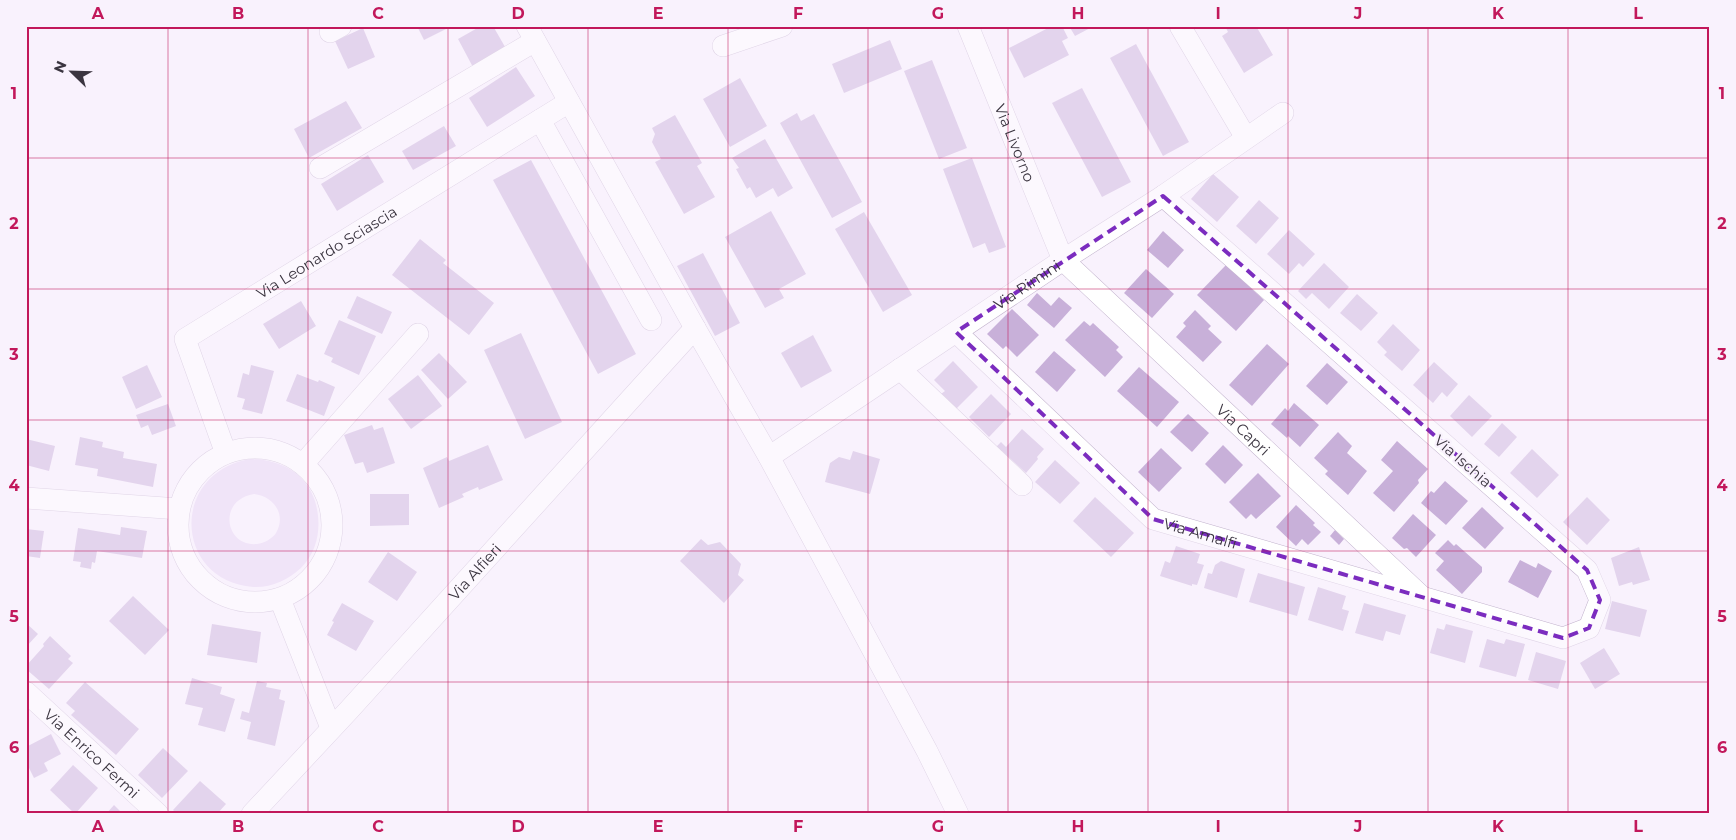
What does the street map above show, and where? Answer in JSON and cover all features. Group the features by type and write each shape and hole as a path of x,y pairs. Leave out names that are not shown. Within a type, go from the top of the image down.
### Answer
{"street":[{"path":"723,46 782,26"},
{"name":"Via Livorno","path":"968,26 1063,260"},
{"path":"1180,26 1246,138"},
{"path":"320,168 531,34 769,457 927,751 958,814"},
{"name":"Via Leonardo Sciascia","path":"225,451 185,339 569,102"},
{"name":"Via Rimini","path":"769,457 1063,260 1163,196 1284,113"},
{"path":"540,120 652,320"},
{"name":"Via Ischia","path":"1163,196 1587,570 1600,600 1589,628 1563,638 1424,599"},
{"name":"Via Capri","path":"1063,260 1424,599"},
{"name":"Via Alfieri","path":"252,814 695,328"},
{"name":"Via Amalfi","path":"956,332 1153,519 1424,599"},
{"path":"303,464 418,334"},
{"path":"900,370 1022,485"},
{"path":"241,448 267,448 292,456 303,464 312,472 327,493 333,518 331,544 320,568 303,587 280,599 257,603 234,600 213,590 195,574 183,555 178,532 179,509 187,488 200,471 225,451 241,448"},
{"path":"26,498 179,509"},
{"path":"280,599 332,728"},
{"name":"Via Enrico Fermi","path":"26,692 158,814"}],"highlighted area":[{"path":"1163,196 1587,570 1600,600 1589,628 1563,638 1153,519 956,332"}],"shaded area":[{"path":"250,459 271,461 290,469 298,475 311,491 318,519 315,545 312,553 301,568 285,580 273,585 253,587 227,580 208,566 196,548 192,526 195,504 205,484 224,468","holes":["254,494 261,495 276,507 280,519 279,526 276,533 268,540 257,544 246,543 232,531 230,513 234,505 242,498"]}],"building":[{"path":"417,26 452,26 424,40"},
{"path":"481,26 493,26 508,52 475,71 458,39"},
{"path":"1052,26 1062,26 1068,38 1062,41 1069,55 1024,78 1009,48"},
{"path":"1069,26 1094,26 1075,36"},
{"path":"1225,26 1256,26 1273,55 1244,73 1222,36 1228,32"},
{"path":"363,28 375,57 348,69 335,41"},
{"path":"890,40 902,69 844,93 832,64"},
{"path":"1136,44 1189,142 1163,156 1110,58"},
{"path":"932,60 967,148 939,159 904,71"},
{"path":"516,67 535,96 487,127 469,98"},
{"path":"740,78 767,126 730,147 703,99"},
{"path":"1082,88 1131,182 1102,197 1052,103"},
{"path":"346,101 362,128 309,158 294,129"},
{"path":"797,113 801,121 814,114 862,202 832,218 780,123"},
{"path":"675,115 702,163 697,166 715,197 684,214 655,162 661,159 652,142 655,134 652,128"},
{"path":"444,126 456,146 413,170 402,151"},
{"path":"765,139 793,188 778,197 773,188 756,198 750,187 747,189 736,169 739,168 732,158"},
{"path":"368,155 384,182 337,211 321,184"},
{"path":"972,158 1006,247 989,253 985,243 973,248 943,169"},
{"path":"531,160 636,354 598,374 493,180"},
{"path":"1213,174 1239,197 1217,222 1191,199"},
{"path":"1259,200 1279,218 1256,244 1236,226"},
{"path":"771,211 806,274 779,289 784,298 765,308 725,237"},
{"path":"864,212 912,295 883,312 835,229"},
{"path":"1289,230 1315,254 1303,267 1299,263 1289,274 1267,254"},
{"path":"1163,231 1184,250 1168,268 1147,250"},
{"path":"420,239 446,260 443,263 494,303 469,335 392,275"},
{"path":"703,253 740,323 715,336 677,266"},
{"path":"1324,263 1349,287 1329,309 1312,293 1306,299 1298,291"},
{"path":"1226,265 1264,300 1236,331 1197,295"},
{"path":"1146,269 1174,294 1152,318 1124,293"},
{"path":"1037,293 1051,306 1059,297 1072,308 1054,328 1027,305"},
{"path":"1357,294 1378,313 1361,331 1340,313"},
{"path":"357,296 392,312 382,334 347,318"},
{"path":"301,301 316,326 279,349 263,324"},
{"path":"1012,309 1039,335 1017,357 1006,346 1003,349 987,334"},
{"path":"1195,310 1211,326 1208,329 1222,342 1203,362 1176,337 1186,326 1183,323"},
{"path":"339,320 376,336 359,375 331,362 333,358 324,354"},
{"path":"1084,321 1090,326 1093,323 1119,347 1116,350 1123,357 1105,377 1065,340"},
{"path":"1393,324 1420,350 1402,371 1384,355 1387,352 1377,342"},
{"path":"521,333 562,422 525,439 484,350"},
{"path":"813,335 832,371 801,388 781,353"},
{"path":"1267,344 1289,364 1252,406 1229,385"},
{"path":"1054,351 1076,370 1057,392 1035,372"},
{"path":"439,353 467,382 448,399 421,370"},
{"path":"953,361 978,387 956,409 941,394 945,391 934,380"},
{"path":"1434,362 1458,384 1447,397 1442,392 1433,403 1413,385"},
{"path":"1327,363 1348,382 1327,405 1306,386"},
{"path":"147,365 162,397 136,409 122,377"},
{"path":"251,365 274,371 262,414 242,409 245,399 237,397 243,373 249,375"},
{"path":"1139,367 1179,402 1157,427 1117,391"},
{"path":"297,374 335,387 324,416 286,401"},
{"path":"418,375 442,406 411,429 388,399"},
{"path":"991,394 1011,414 989,437 969,417"},
{"path":"1469,395 1492,416 1472,437 1450,416"},
{"path":"1294,403 1319,425 1300,447 1271,424 1285,408 1288,411"},
{"path":"168,404 176,426 152,435 148,425 141,428 136,415"},
{"path":"1188,414 1209,433 1192,452 1170,432"},
{"path":"1502,423 1517,437 1499,457 1484,444"},
{"path":"372,425 374,430 383,427 395,463 367,473 363,462 355,464 344,435"},
{"path":"1022,429 1044,449 1026,473 1002,451 1000,453 994,449 1001,442 1006,447"},
{"path":"1338,432 1352,446 1347,453 1367,471 1348,495 1325,474 1328,471 1314,458"},
{"path":"80,437 103,442 102,447 124,452 123,458 157,464 153,487 97,476 98,469 75,465"},
{"path":"26,439 55,446 49,471 26,465"},
{"path":"1397,441 1428,469 1418,480 1419,483 1394,512 1373,493 1393,471 1381,460"},
{"path":"488,445 503,480 479,490 478,487 462,494 464,497 439,508 423,468 447,457 449,461"},
{"path":"1223,445 1243,465 1225,484 1205,464"},
{"path":"1161,448 1182,468 1159,492 1138,472"},
{"path":"1532,449 1559,475 1537,498 1510,473"},
{"path":"853,451 880,459 870,494 825,482 830,463 839,457 850,460"},
{"path":"1055,460 1080,483 1060,504 1035,482"},
{"path":"1258,473 1281,496 1256,519 1251,514 1246,519 1229,502"},
{"path":"1445,481 1468,501 1446,525 1421,503 1431,491 1434,493"},
{"path":"370,494 409,494 409,525 370,526"},
{"path":"1095,497 1134,533 1111,557 1073,521"},
{"path":"1587,497 1610,520 1587,545 1563,522"},
{"path":"1296,505 1315,523 1313,525 1321,532 1308,545 1302,539 1296,546 1276,527"},
{"path":"1482,507 1504,528 1485,549 1462,528"},
{"path":"1413,514 1436,535 1416,557 1392,538"},
{"path":"121,527 147,531 142,558 97,551 95,563 92,562 91,569 80,567 81,562 73,561 78,528 120,535"},
{"path":"26,529 44,531 40,558 26,556"},
{"path":"1335,530 1344,539 1339,545 1330,536"},
{"path":"701,539 708,545 720,542 741,564 738,575 744,580 724,603 680,561"},
{"path":"1448,540 1454,546 1456,544 1482,567 1482,572 1462,594 1436,570 1444,561 1435,553"},
{"path":"1176,546 1200,554 1197,563 1204,565 1197,585 1192,584 1192,586 1160,576 1165,561 1170,563"},
{"path":"1639,547 1650,580 1633,585 1632,582 1619,586 1611,558"},
{"path":"388,552 417,572 397,601 368,582"},
{"path":"1520,560 1536,568 1538,563 1552,571 1538,598 1508,582"},
{"path":"1221,561 1245,569 1237,598 1204,588 1208,573 1212,574 1215,565"},
{"path":"1258,573 1305,587 1297,616 1249,602"},
{"path":"1318,587 1346,596 1342,609 1349,611 1343,631 1308,620"},
{"path":"133,596 169,630 145,655 109,621"},
{"path":"1612,601 1647,610 1640,637 1605,629"},
{"path":"342,603 374,621 356,651 327,635"},
{"path":"1364,603 1406,615 1400,635 1386,631 1383,641 1355,633"},
{"path":"26,623 38,634 26,647"},
{"path":"212,624 261,632 257,663 207,655"},
{"path":"1446,624 1473,631 1465,663 1430,653 1437,628 1444,630"},
{"path":"50,636 71,656 68,659 73,663 49,689 26,669 26,666 44,646 43,644"},
{"path":"1487,639 1504,644 1506,639 1525,644 1516,677 1479,667"},
{"path":"1604,648 1620,674 1595,689 1580,663"},
{"path":"1536,652 1566,661 1558,689 1528,680"},
{"path":"192,678 222,687 220,694 235,699 225,732 198,725 203,708 185,704"},
{"path":"257,681 267,683 266,687 281,690 279,699 285,701 275,746 247,739 251,722 240,719 242,711 249,713"},
{"path":"85,682 139,729 116,755 71,715 75,711 66,703"},
{"path":"51,734 61,754 44,763 48,771 34,778 26,762 26,747"},
{"path":"163,748 188,771 162,798 138,775"},
{"path":"73,765 98,788 75,814 50,790"},
{"path":"200,781 226,804 217,814 177,814 173,810"},
{"path":"114,805 123,814 106,814"}]}
